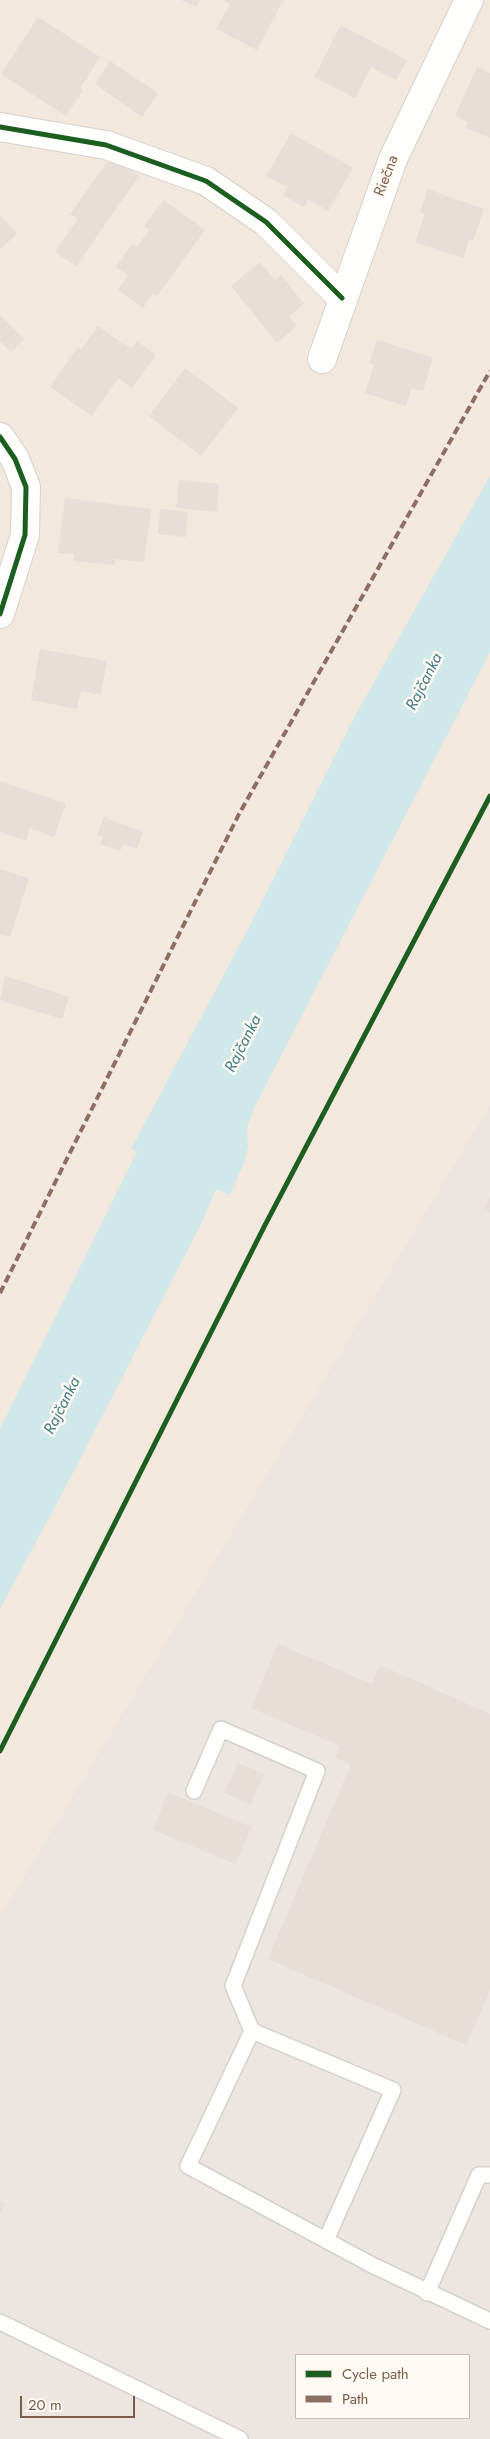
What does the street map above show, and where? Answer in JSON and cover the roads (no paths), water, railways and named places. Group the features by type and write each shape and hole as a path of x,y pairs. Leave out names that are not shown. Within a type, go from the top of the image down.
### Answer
{"street":[{"name":"Riečna","path":"322,359 392,159 469,0"},
{"path":"0,126 106,145 206,181 266,222 342,298"},
{"path":"0,437 15,459 26,487 25,535 0,614"}],"lane":[{"path":"194,1791 221,1729 317,1771 233,1986 252,2031 393,2090 326,2240"},
{"path":"252,2031 188,2166 427,2293 490,2321"},
{"path":"427,2293 479,2175 490,2174"},
{"path":"0,2322 240,2439"}],"water":[{"name":"Rajčanka","path":"490,476 490,652 254,1108 247,1128 248,1147 244,1163 230,1195 216,1189 202,1222 73,1473 0,1609 0,1429 137,1152 131,1149 245,935 355,716"}]}
